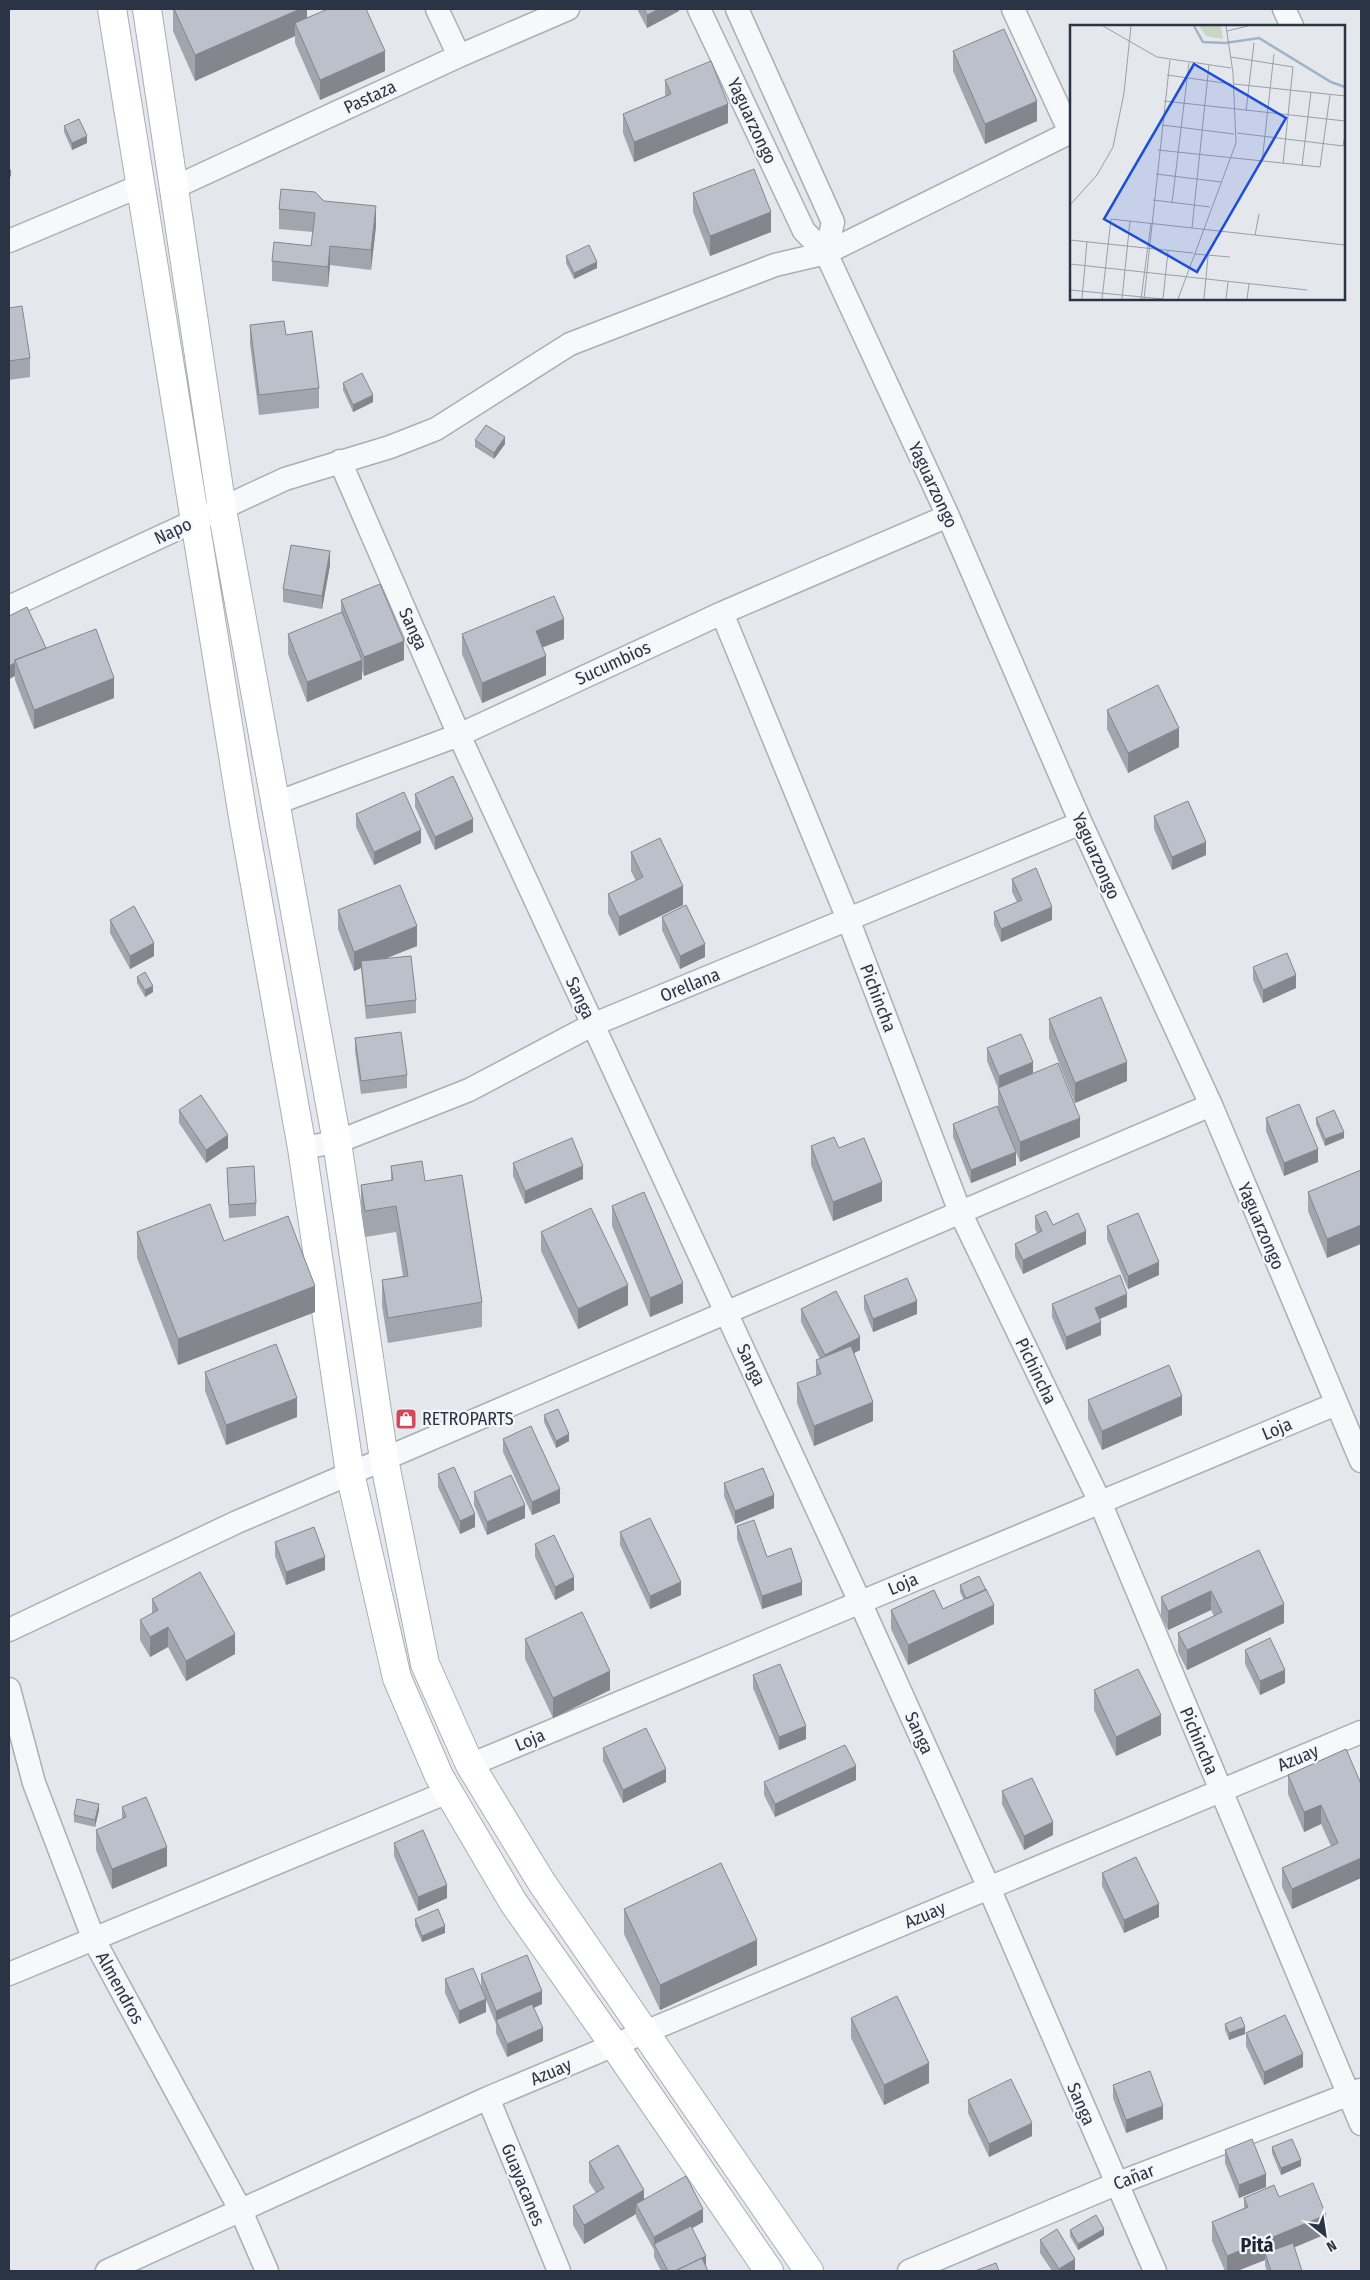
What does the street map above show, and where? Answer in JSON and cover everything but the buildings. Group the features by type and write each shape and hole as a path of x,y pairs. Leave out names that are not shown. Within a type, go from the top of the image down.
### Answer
{"main road":[{"path":"112,9 243,817 302,1148 350,1473 397,1678 439,1776 514,1902 768,2271"},
{"path":"148,9 222,509 337,1142 384,1459 425,1664 470,1765 542,1883 809,2271"}],"street":[{"path":"437,9 459,56"},
{"name":"Pastaza","path":"173,188 459,56 568,9"},
{"name":"Yaguarzongo","path":"700,9 804,231 826,253 948,516 1081,824 1210,1105 1361,1461"},
{"name":"Yaguarzongo","path":"736,9 833,222 826,253"},
{"path":"1013,9 1070,130"},
{"path":"1284,9 1292,25"},
{"name":"Napo","path":"9,607 285,479 390,447 436,429 570,344 775,265 826,253 1070,132"},
{"path":"9,241 140,186"},
{"name":"Sanga","path":"340,461 459,735 592,1025 727,1312 989,1888 1155,2271"},
{"name":"Sucumbios","path":"276,803 459,735 722,612 948,516"},
{"name":"Pichincha","path":"722,612 848,919 960,1212 1100,1502 1220,1791 1355,2092 1361,2124"},
{"name":"Orellana","path":"302,1148 337,1142 469,1090 592,1025 1081,824"},
{"path":"9,1630 237,1522 1210,1105"},
{"name":"Loja","path":"470,1765 1336,1404"},
{"name":"Almendros","path":"9,1689 34,1783 94,1940 242,2211 267,2271"},
{"name":"Azuay","path":"107,2271 488,2098 1361,1732"},
{"path":"9,1974 448,1792"},
{"name":"Cañar","path":"909,2271 1116,2184 1355,2092"},
{"name":"Guayacanes","path":"488,2098 559,2271"}],"place":[{"name":"RETROPARTS","path":"406,1419"}],"district":[{"name":"Pitá","path":"1257,2245"}]}
